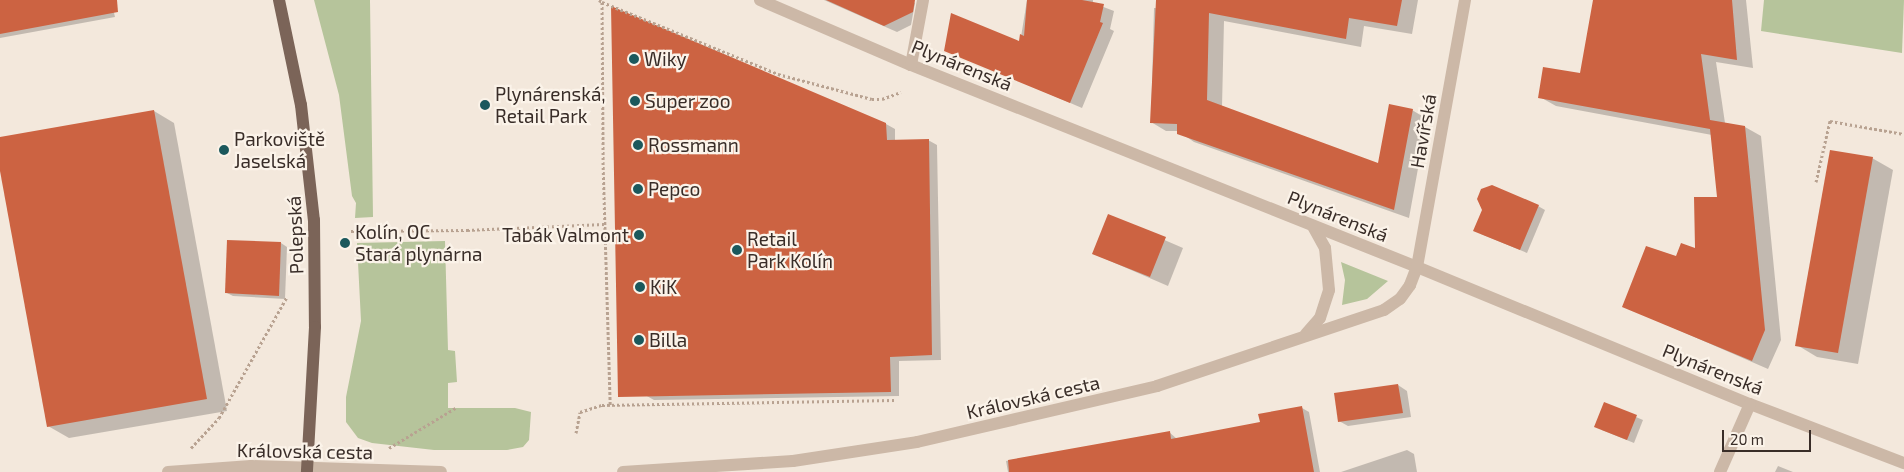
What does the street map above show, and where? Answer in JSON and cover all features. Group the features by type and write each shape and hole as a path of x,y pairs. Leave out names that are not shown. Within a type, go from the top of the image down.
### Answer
{"main road":[{"name":"Polepská","path":"280,0 301,105 314,220 315,327 307,470"}],"street":[{"name":"Plynárenská","path":"760,0 911,66 1417,267 1750,404 1904,463"},
{"path":"911,66 923,0"},
{"name":"Havířská","path":"1417,267 1464,0"},
{"path":"1306,334 1320,318 1329,290 1325,248 1313,226"},
{"name":"Královská cesta","path":"623,472 793,461 917,442 1157,386 1306,334 1384,310 1400,299 1410,285 1417,267"},
{"path":"1720,472 1750,404"},
{"name":"Královská cesta","path":"168,472 251,466 307,470 441,472"}],"path":[{"path":"610,404 604,224 600,1 778,74 872,98 882,99 901,92"},
{"path":"1816,182 1830,121 1904,134"},
{"path":"351,230 467,230 604,224"},
{"path":"190,450 219,418 287,297"},
{"path":"576,433 580,412 610,404 895,400"},
{"path":"385,450 457,407"}],"green space":[{"path":"314,0 370,0 373,217 355,218 356,203 352,196 339,95"},
{"path":"1764,0 1904,0 1902,53 1761,31"},
{"path":"445,241 448,350 455,351 457,382 448,383 448,408 515,408 531,412 529,440 523,447 507,450 434,450 372,443 358,438 346,422 346,397 361,321 357,243"},
{"path":"1341,262 1388,281 1367,299 1342,305 1345,280"}],"building":[{"path":"0,0 117,0 118,12 0,34"},
{"path":"826,0 915,0 913,12 884,26"},
{"path":"1027,0 1082,0 1104,4 1100,22 1103,23 1070,103 944,51 951,13 1019,41 1020,34 1024,36"},
{"path":"1156,0 1402,0 1397,26 1349,18 1346,39 1209,13 1207,100 1378,163 1389,104 1413,109 1394,210 1177,134 1177,124 1150,123"},
{"path":"1593,0 1732,0 1737,60 1701,54 1710,120 1745,126 1765,330 1752,361 1622,307 1646,246 1676,256 1681,243 1695,248 1694,197 1717,197 1710,129 1538,98 1543,67 1580,73"},
{"name":"Retail Park Kolín","path":"611,6 886,123 887,140 929,139 932,355 890,357 891,392 618,397"},
{"path":"154,110 207,399 47,427 0,171 0,137"},
{"path":"1830,150 1873,157 1838,353 1795,346"},
{"path":"1492,185 1539,205 1520,250 1473,231 1482,210 1477,199 1481,189"},
{"path":"1108,214 1166,237 1150,277 1092,254"},
{"path":"227,240 281,242 279,296 225,293"},
{"path":"1398,384 1403,413 1338,422 1334,393"},
{"path":"1604,402 1637,415 1627,440 1594,427"},
{"path":"1302,406 1314,472 1009,472 1008,460 1170,431 1171,439 1260,422 1258,414"}],"place":[{"name":"Wiky","path":"634,59"},
{"name":"Super zoo","path":"635,101"},
{"name":"Plynárenská, Retail Park","path":"485,105"},
{"name":"Rossmann","path":"638,145"},
{"name":"Parkoviště Jaselská","path":"224,150"},
{"name":"Pepco","path":"638,189"},
{"name":"Tabák Valmont","path":"639,235"},
{"name":"Kolín, OC Stará plynárna","path":"345,243"},
{"name":"Retail Park Kolín","path":"737,250"},
{"name":"KiK","path":"640,287"},
{"name":"Billa","path":"639,340"}]}
